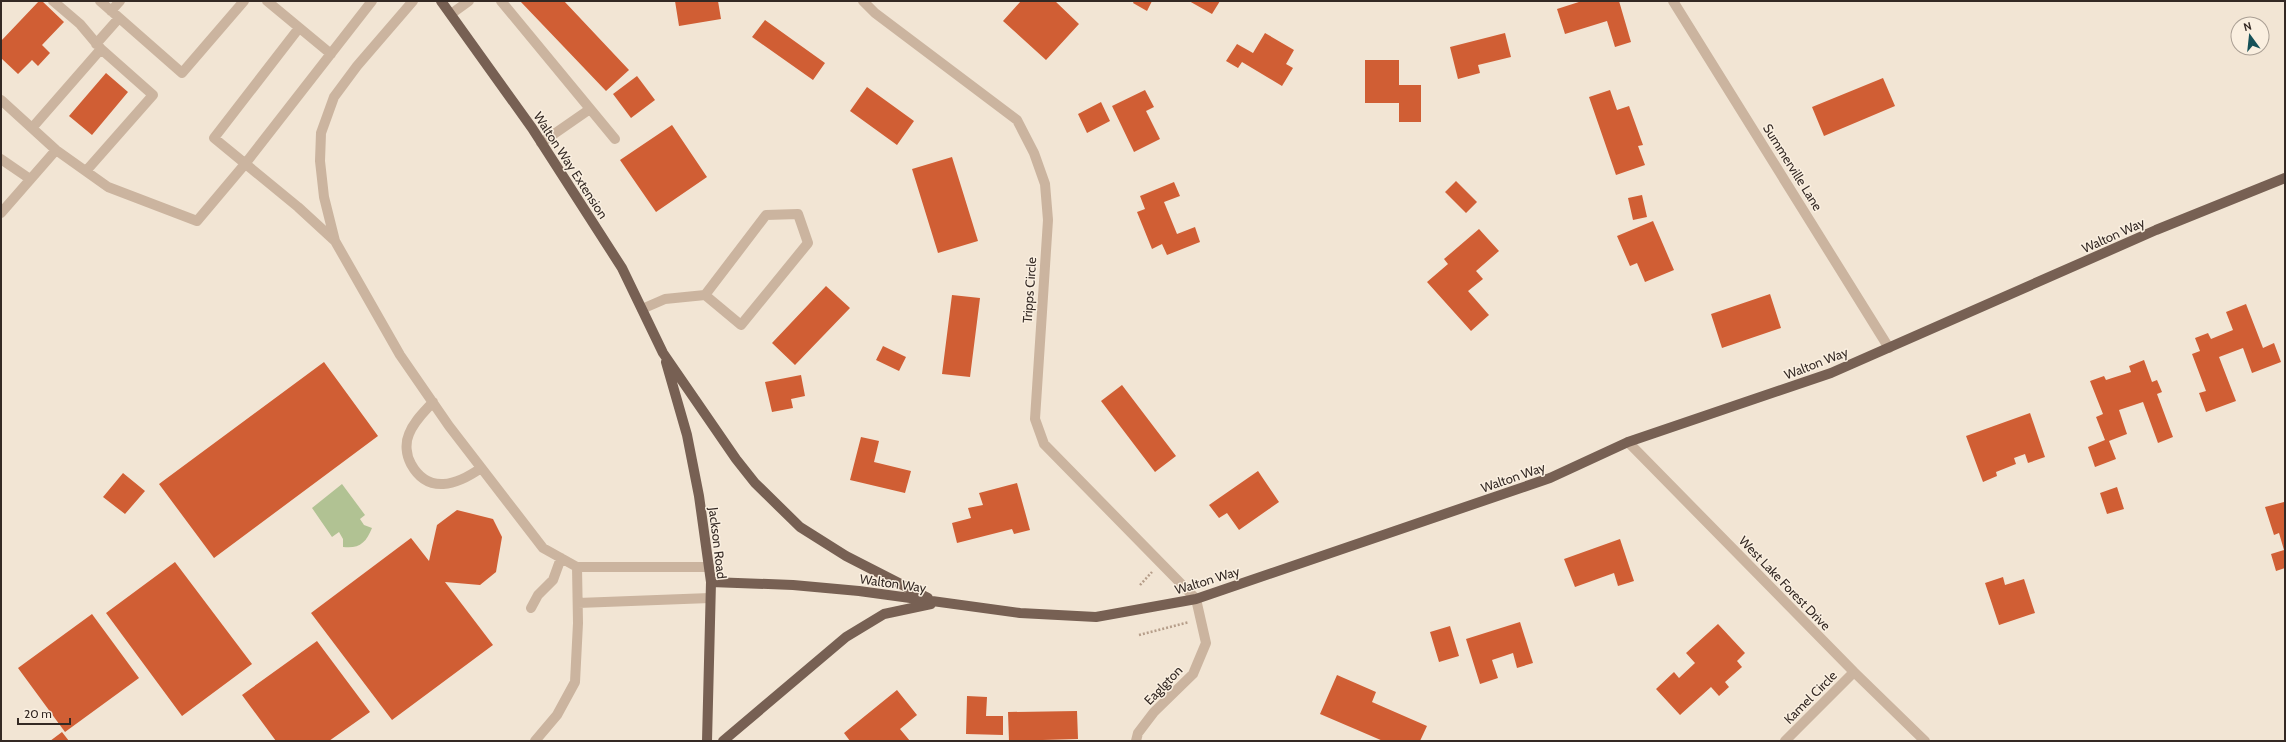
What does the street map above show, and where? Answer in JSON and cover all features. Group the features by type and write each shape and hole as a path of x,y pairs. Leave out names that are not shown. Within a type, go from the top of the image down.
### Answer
{"main road":[{"name":"Walton Way Extension","path":"441,1 541,143 622,268 663,353"},
{"name":"Walton Way","path":"711,582 793,585 859,591 1020,613 1096,617 1196,599 1550,478 1628,442 1832,373 2149,233 2285,178"},
{"name":"Jackson Road","path":"663,353 687,436 699,496 711,582 707,741"},
{"path":"663,353 736,459 755,483 800,527 846,556 937,602"},
{"path":"723,741 846,637 884,614 937,602"}],"street":[{"path":"53,1 80,24 99,47 153,96 86,171"},
{"path":"100,1 182,73 244,1"},
{"path":"32,128 99,47 120,1"},
{"path":"266,1 330,54"},
{"path":"1,100 56,150 108,187 198,221 245,164 372,1"},
{"path":"413,1 357,66 334,97 321,133 320,161 324,197 335,241 400,355 481,468 543,548 577,567 709,567"},
{"path":"451,14 469,1"},
{"path":"501,1 615,139"},
{"name":"Tripps Circle","path":"863,1 875,13 1017,120 1034,153 1045,184 1048,220 1042,286 1035,419 1044,444 1196,599"},
{"name":"Summerville Lane","path":"1673,1 1889,348"},
{"path":"300,28 214,138 298,206 335,241"},
{"path":"541,143 590,109"},
{"path":"1,212 56,150"},
{"path":"1,159 30,179"},
{"path":"642,309 664,299 705,295 741,325 808,244 798,214 766,215 705,295"},
{"path":"433,402 421,414 408,435 408,459 414,470 424,480 437,484 452,483 466,478 481,468"},
{"name":"West Lake Forest Drive","path":"1628,442 1854,672 1925,741"},
{"path":"531,608 538,595 553,580 561,558"},
{"path":"535,741 556,715 575,682 578,603 577,567"},
{"path":"578,603 710,598"},
{"name":"Eaglgton","path":"1136,741 1138,733 1154,712 1193,674 1206,642 1196,599"},
{"name":"Kamel Circle","path":"1785,741 1854,672"}],"path":[{"path":"1139,635 1201,619"}],"green space":[{"path":"342,484 365,515 360,519 364,525 372,528 367,538 358,546 343,547 343,539 339,532 332,537 312,508"}],"building":[{"path":"39,1 42,1 64,22 42,45 50,53 38,66 32,60 18,74 1,58 1,41"},
{"path":"520,1 564,1 629,70 606,91"},
{"path":"675,1 718,1 721,19 679,26"},
{"path":"1021,1 1055,1 1079,24 1046,60 1003,21"},
{"path":"1134,1 1152,1 1147,11 1133,3"},
{"path":"1189,1 1220,1 1212,14"},
{"path":"1582,1 1619,1 1631,42 1615,47 1607,21 1565,34 1557,9"},
{"path":"765,20 825,63 813,80 752,37"},
{"path":"1265,33 1294,50 1286,64 1293,68 1282,86 1242,62 1238,68 1226,61 1237,44 1253,53"},
{"path":"1505,33 1511,57 1478,65 1480,73 1458,79 1450,47"},
{"path":"1365,60 1399,60 1399,85 1421,85 1421,122 1399,122 1399,103 1365,103"},
{"path":"106,73 128,92 92,135 69,116"},
{"path":"637,76 655,100 631,118 613,94"},
{"path":"1883,78 1895,106 1824,136 1812,107"},
{"path":"867,87 914,121 897,145 850,111"},
{"path":"1145,90 1154,107 1146,111 1160,139 1134,152 1112,106"},
{"path":"1610,90 1617,110 1629,106 1643,145 1638,146 1645,165 1616,175 1589,97"},
{"path":"1101,102 1110,121 1087,133 1078,114"},
{"path":"672,125 707,177 656,212 620,160"},
{"path":"952,157 978,241 938,253 912,169"},
{"path":"1456,181 1477,202 1466,213 1445,192"},
{"path":"1174,182 1180,196 1164,202 1177,234 1195,227 1200,242 1167,255 1162,244 1152,249 1137,212 1145,209 1140,196"},
{"path":"1642,195 1647,217 1633,220 1628,198"},
{"path":"1653,221 1674,270 1645,282 1637,263 1630,266 1617,236"},
{"path":"1479,229 1499,251 1476,271 1483,279 1468,291 1489,315 1471,331 1427,282 1448,264 1444,259"},
{"path":"826,286 850,308 795,365 772,343"},
{"path":"1770,294 1781,328 1722,348 1711,314"},
{"path":"952,295 980,298 970,377 942,374"},
{"path":"2246,304 2263,348 2274,343 2281,362 2252,373 2243,348 2219,357 2236,401 2206,412 2199,393 2206,391 2192,354 2200,351 2195,338 2208,333 2211,339 2233,330 2226,312"},
{"path":"883,346 906,357 899,371 876,360"},
{"path":"2144,360 2152,382 2157,380 2162,392 2157,394 2173,437 2158,443 2143,402 2119,410 2127,434 2109,441 2116,459 2095,467 2088,447 2105,440 2096,417 2103,414 2090,381 2104,376 2106,380 2131,372 2129,366"},
{"path":"324,362 378,436 214,558 159,484"},
{"path":"801,375 805,396 791,399 793,408 772,412 765,382"},
{"path":"1122,385 1176,456 1155,472 1101,401"},
{"path":"2030,413 2045,457 2028,463 2025,454 2014,458 2016,464 1996,472 1997,476 1983,482 1966,436"},
{"path":"861,437 879,441 874,462 911,471 905,493 850,480"},
{"path":"1258,471 1279,502 1239,530 1227,513 1219,518 1209,505"},
{"path":"123,473 145,491 125,514 103,497"},
{"path":"1017,483 1030,530 1014,534 1012,529 957,543 952,523 971,518 968,508 983,505 979,493"},
{"path":"2117,487 2124,509 2107,514 2100,493"},
{"path":"2284,502 2285,568 2276,571 2271,554 2284,550 2279,533 2274,535 2265,507"},
{"path":"457,510 493,519 502,537 496,572 480,585 445,582 493,645 392,720 311,613 411,538 429,561 437,525"},
{"path":"1620,539 1634,581 1618,586 1614,573 1575,587 1564,559"},
{"path":"175,562 252,664 182,716 106,613"},
{"path":"2003,577 2005,585 2024,579 2035,613 1999,625 1985,583"},
{"path":"92,614 139,678 65,732 18,668"},
{"path":"1520,622 1533,663 1517,668 1513,653 1492,660 1498,678 1480,684 1466,639"},
{"path":"1718,624 1745,653 1737,661 1742,667 1725,682 1729,687 1719,696 1711,687 1680,715 1656,689 1674,672 1679,678 1695,663 1686,653"},
{"path":"1450,626 1459,656 1439,662 1430,632"},
{"path":"317,641 370,712 329,741 276,741 242,695"},
{"path":"1337,675 1376,692 1372,702 1427,726 1420,741 1383,741 1320,714"},
{"path":"897,690 917,715 900,729 910,741 850,741 844,733"},
{"path":"967,696 987,697 986,716 1003,716 1003,735 966,734"},
{"path":"1077,711 1078,739 1009,741 1008,712"},
{"path":"62,732 69,741 50,741"}]}
